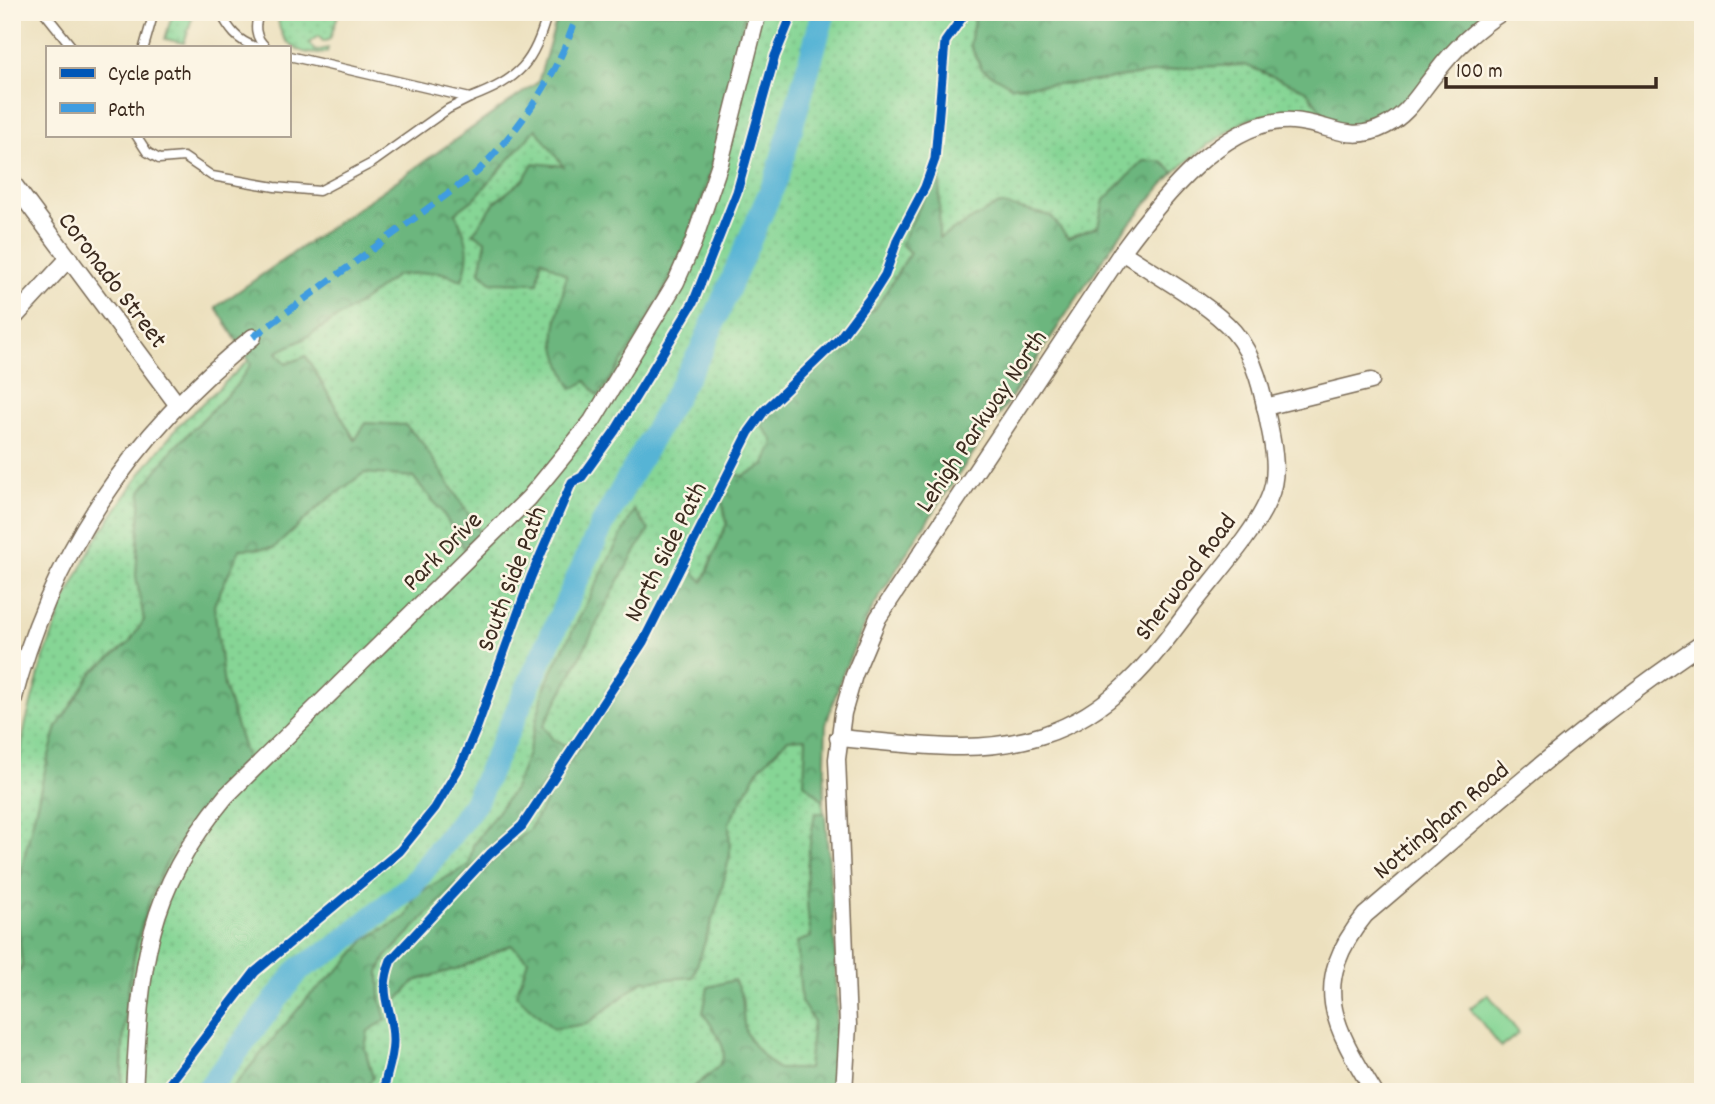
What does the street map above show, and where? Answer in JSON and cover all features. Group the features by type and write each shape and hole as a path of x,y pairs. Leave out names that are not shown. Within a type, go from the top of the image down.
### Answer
{"street":[{"name":"Park Drive","path":"134,1092 143,968 154,923 176,868 201,828 226,796 529,498 592,421 676,282 693,243 720,163 758,12"},
{"name":"Lehigh Parkway North","path":"844,1092 848,1025 838,738 854,675 878,618 1122,252 1166,196 1189,172 1223,146 1261,126 1277,122 1293,121 1349,134 1381,128 1408,110 1452,53 1502,12"},
{"name":"Coronado Street","path":"12,182 177,404"},
{"name":"Sherwood Road","path":"838,738 971,749 1021,742 1069,724 1113,698 1150,662 1263,512 1270,497 1275,468 1265,407 1255,371 1234,332 1220,319 1122,252"},
{"path":"12,320 69,258"},
{"path":"12,705 45,603 83,528 133,454 177,404 253,337"},
{"path":"1265,407 1371,381"},
{"name":"Nottingham Road","path":"1374,1092 1344,1042 1333,1006 1334,971 1348,936 1365,915 1570,742 1703,643"}],"lane":[{"path":"44,12 71,46"},
{"path":"145,46 154,12"},
{"path":"220,12 228,28 243,43 253,46"},
{"path":"261,12 256,19 256,34 265,46"},
{"path":"137,136 147,152 159,159 184,157 212,176 275,187 319,191 372,163 448,108 495,88 520,70 537,49 548,12"},
{"path":"290,56 470,98"}],"green space":[{"path":"173,12 194,12 184,43 165,39"},
{"path":"279,12 339,12 330,39 324,42 318,36 309,43 315,51 328,48 327,52 308,53 291,46 281,31"},
{"path":"559,12 745,12 705,189 689,236 667,284 640,333 598,396 586,381 572,389 560,360 555,337 566,275 541,259 538,283 491,282 480,272 486,241 473,233 495,202 524,179 533,163 563,166 536,129 474,199 455,213 463,230 468,254 462,280 439,272 397,275 359,304 302,340 277,352 286,364 306,356 355,440 366,423 405,425 421,441 482,535 464,548 441,510 413,477 364,473 322,504 274,548 240,549 214,605 224,686 248,762 178,845 149,901 129,982 122,1092 12,1092 12,991 22,964 15,896 46,766 57,727 92,673 129,643 144,620 136,576 141,491 173,449 235,387 251,364 216,307 538,82"},
{"path":"598,12 1492,12 1364,127 1290,114 1261,116 1239,124 1185,163 1157,189 1109,249 1024,379 911,543 861,630 842,675 823,737 822,789 836,974 832,1092 12,1092 15,789 25,726 42,663 65,601 94,542 141,473 180,424 249,360 474,199 543,120"},
{"path":"982,12 1492,12 1401,110 1364,127 1322,123 1324,115 1306,90 1245,65 1193,67 1082,83 1011,86 982,69 970,45 974,18"},
{"path":"1143,161 1161,161 1174,172 1118,237 920,532 870,612 843,673 826,724 824,801 804,783 806,738 788,739 760,767 729,823 730,855 719,900 693,977 643,981 587,1024 553,1029 516,995 528,960 511,945 462,967 415,981 396,1002 389,988 393,963 504,849 529,830 563,772 643,651 657,618 667,614 673,591 686,564 703,582 727,523 720,493 729,473 743,476 764,466 774,442 761,424 817,369 853,327 877,306 910,253 901,244 940,165 939,238 999,204 1051,216 1068,238 1098,226 1104,200"},
{"path":"634,510 649,530 620,578 543,726 554,741 568,746 526,812 386,957 379,972 380,997 386,1020 368,1031 365,1049 373,1078 363,1092 229,1092 308,997 345,964 367,938 406,917 416,894 469,865 473,845 514,789 527,756 546,683"},
{"path":"815,813 825,813 833,917 837,1023 832,1092 687,1092 712,1072 723,1057 720,1040 703,1013 708,987 734,980 742,998 745,1030 756,1048 777,1069 808,1069 813,1020 801,1002 797,942 811,937 807,875"},
{"path":"1488,994 1519,1033 1501,1047 1470,1008"}],"waterway":[{"path":"206,1092 299,969 335,948 413,884 475,803 602,525 701,351 777,177 824,12"}],"marked path":[{"path":"253,337 476,173 509,137 537,99 560,57 578,12"}],"cycle path":[{"name":"South Side Path","path":"163,1092 255,972 400,851 435,808 462,763 531,577 572,482 582,477 615,431 693,303 737,192 775,56 793,12"},
{"name":"North Side Path","path":"383,1092 393,1048 393,1030 385,994 391,960 490,854 522,826 643,642 749,432 765,410 839,339 885,275 898,238 925,187 935,159 945,42 966,12"}]}
